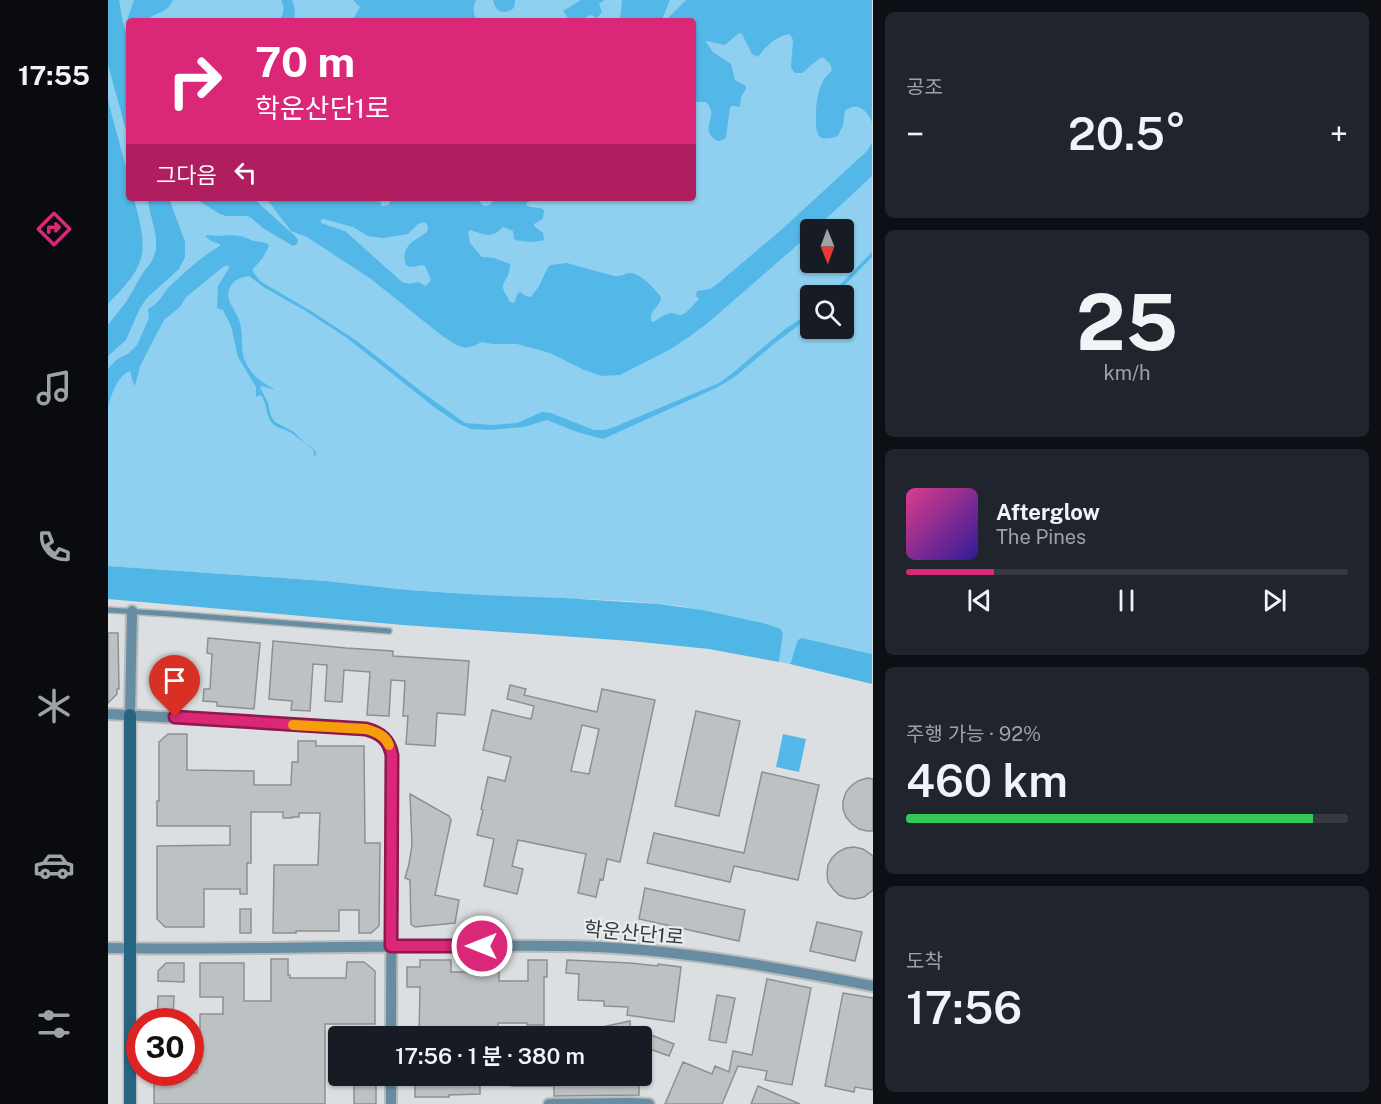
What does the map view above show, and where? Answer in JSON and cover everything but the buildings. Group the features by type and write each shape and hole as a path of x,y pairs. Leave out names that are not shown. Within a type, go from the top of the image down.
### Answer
{"street":[{"path":"130,1104 132,611"},
{"path":"108,714 366,729 375,731 388,741 392,755 391,1026"},
{"name":"학운산단1로","path":"108,948 560,946 636,950 709,958 873,986"},
{"path":"391,1086 391,1104"},
{"path":"549,1104 649,1104"}],"lane":[{"path":"108,610 389,631"}],"shaded area":[{"path":"108,0 872,0 872,654 802,638 790,664 779,662 783,634 781,629 679,606 627,601 408,590 326,581 108,566 108,304 131,278 141,256 141,232 135,201 696,201 696,18 126,18 126,167 108,100"},
{"path":"108,0 119,0 126,33 126,130 108,65"},
{"path":"134,0 173,0 168,8 150,18 128,17"},
{"path":"281,0 292,0 294,18 281,18 283,6"},
{"path":"353,0 476,0 474,10 476,18 354,18 360,7"},
{"path":"493,0 515,0 514,8 500,12"},
{"path":"581,0 604,0 599,4 602,12 597,18 591,15 584,18 568,18 563,11"},
{"path":"622,0 670,0 663,18 620,18"},
{"path":"686,0 872,0 872,122 861,108 849,108 845,111 843,125 838,136 825,138 818,135 817,101 823,81 832,70 824,58 820,58 802,73 795,73 791,68 793,40 790,34 772,42 758,57 752,54 742,34 739,33 725,45 706,42 713,52 731,64 735,80 746,86 740,107 730,107 726,138 716,141 713,138 708,128 710,107 706,102 696,101 696,18 668,18"},
{"path":"108,100 126,167 126,201 135,201 143,244 138,267 108,304"},
{"path":"872,143 872,176 826,219 800,219 800,243 689,337 620,375 602,376 550,353 517,344 482,342 466,348 456,345 371,279 307,237 291,231 268,201 380,201 382,206 389,205 390,201 480,201 482,205 488,206 492,201 530,201 526,205 544,210 543,219 534,226 543,233 544,240 533,242 517,240 514,239 513,231 503,227 491,235 470,230 468,232 470,243 482,257 494,258 510,264 503,288 510,302 514,303 520,292 531,297 550,265 567,263 614,276 629,273 638,275 661,297 652,313 651,321 653,322 664,315 685,313 699,299 696,296 697,291 710,289 780,231 867,151","holes":["321,220 353,227 368,236 383,238 408,234 418,224 425,222 428,226 427,232 409,245 405,258 406,265 425,266 431,280 426,286 418,282 409,284 402,282 345,231 321,223"]},
{"path":"148,201 170,201 185,242 185,257 179,269 147,298 126,340 108,356 108,325 126,302 152,261 156,250 156,237"},
{"path":"199,201 256,201 296,237 297,244 293,246 263,228 250,217 220,214"},
{"path":"206,235 241,236 267,243 269,246 262,259 252,270 260,281 357,341 465,423 492,425 517,423 542,412 551,413 594,430 605,430 719,383 785,329 800,319 800,324 736,376 716,388 603,439 547,420 524,427 471,429 459,424 434,407 347,338 304,310 249,276 239,278 232,284 228,295 240,323 245,360 257,377 275,390 260,387 275,422 294,432 313,448 316,453 315,458 313,449 307,445 290,432 271,422 261,395 256,397 256,387 238,357 231,326 223,310 217,308 218,286 229,268 228,265 186,297 180,307 164,320 140,366 135,386 130,371 126,373 119,381 108,405 108,369 116,360 129,353 137,345 149,318 148,309 156,304 188,269 220,246"},
{"path":"872,252 872,257 845,285 840,285"},
{"path":"108,566 326,581 408,590 659,604 702,610 767,624 781,629 783,634 779,662 709,649 631,641 403,625 108,599"},
{"path":"802,638 872,654 872,684 790,664 798,640"},
{"path":"783,734 806,739 799,772 776,767"}],"slow traffic":[{"path":"293,725 366,729 381,735 389,745"}],"route":[{"path":"175,717 366,729 381,735 388,741 392,755 391,946 482,946"}]}
